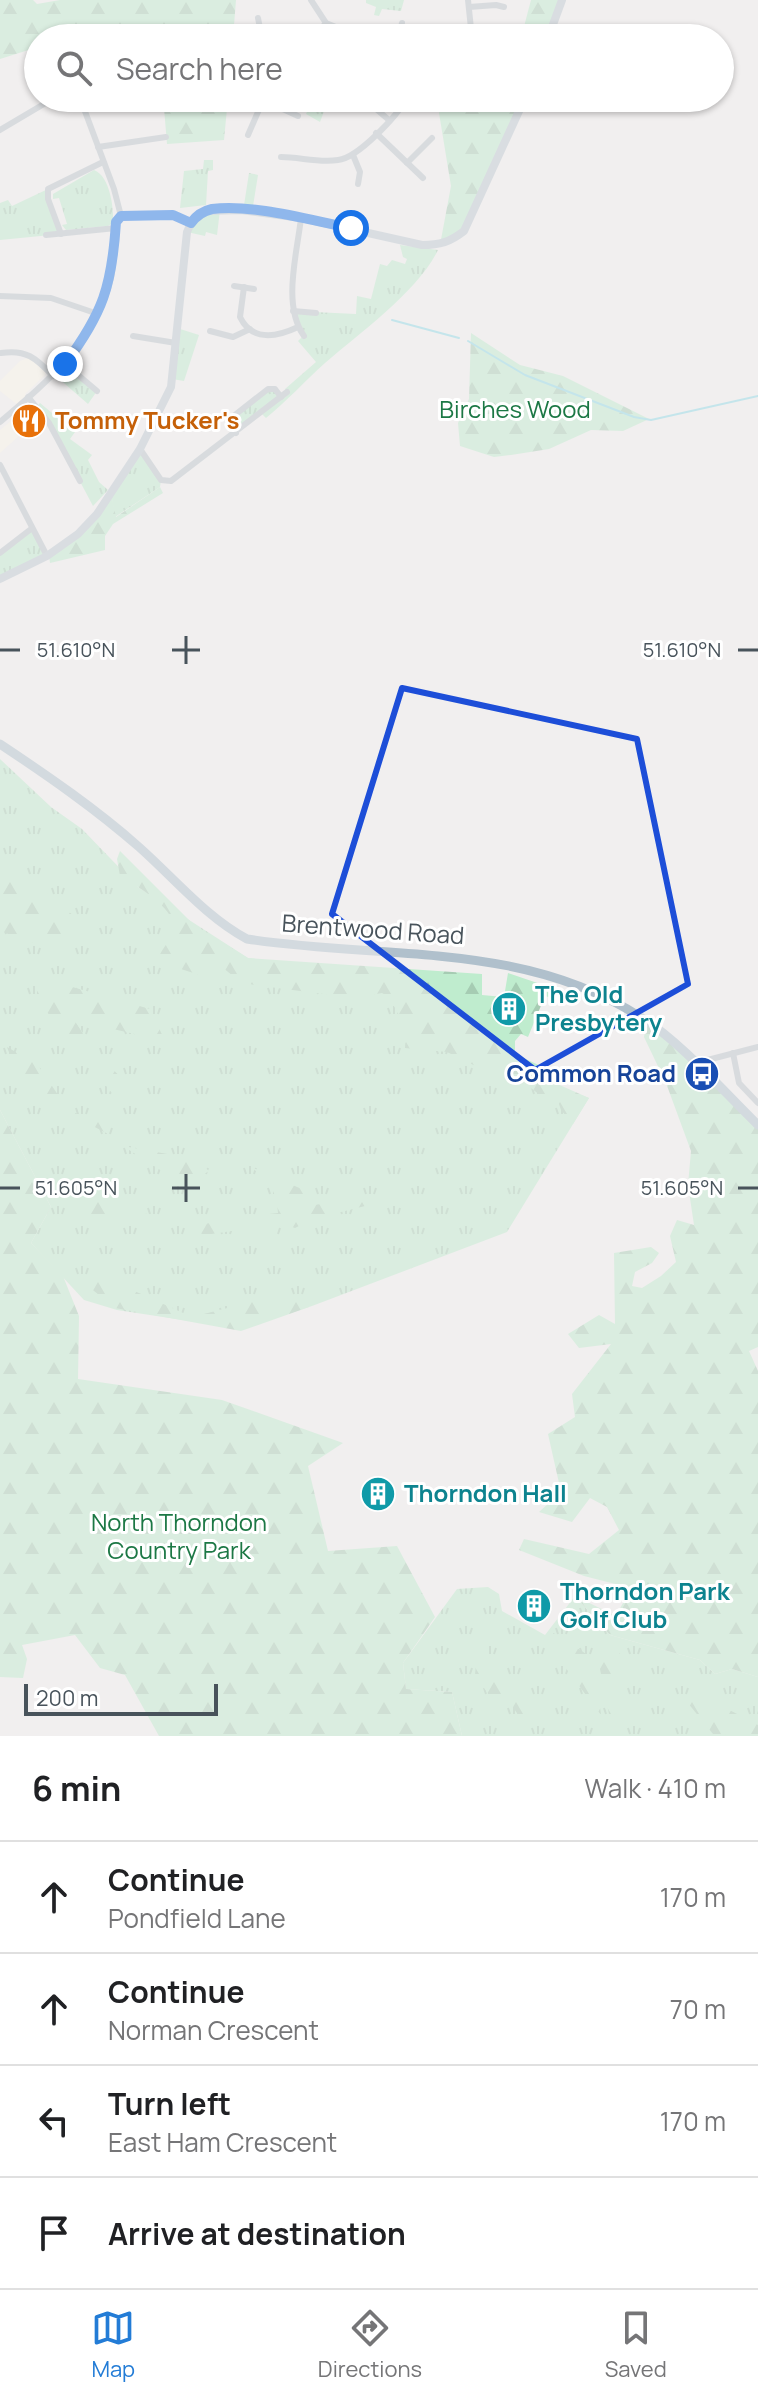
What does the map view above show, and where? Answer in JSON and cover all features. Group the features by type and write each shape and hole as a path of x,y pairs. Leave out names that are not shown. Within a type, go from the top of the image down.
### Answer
{"main road":[{"name":"Brentwood Road","path":"0,744 64,786 137,845 227,929 247,939 476,958 523,968 595,993 642,1018 758,1125"}],"street":[{"path":"311,0 326,23"},
{"path":"553,24 562,0"},
{"path":"470,24 468,3 504,7"},
{"path":"258,18 259,24"},
{"path":"0,130 30,112"},
{"path":"0,422 65,364 87,335 111,277 116,228 121,216 85,112"},
{"path":"248,135 258,112"},
{"path":"290,112 298,116"},
{"path":"380,112 389,120"},
{"path":"281,157 339,160 353,155 396,112"},
{"path":"0,579 47,556 78,534 97,514 140,449 171,387 187,232 200,214 213,209 269,212 422,245 440,245 464,231 519,112"},
{"path":"376,133 423,178"},
{"path":"98,147 166,137"},
{"path":"407,163 432,138"},
{"path":"353,155 360,172 358,184"},
{"path":"61,234 48,199 48,189 103,162"},
{"path":"121,216 173,215 191,223"},
{"path":"301,218 293,311 304,336"},
{"path":"46,235 116,228"},
{"path":"234,286 254,289"},
{"path":"244,287 240,317 250,329 270,336 298,327"},
{"path":"0,296 51,298 98,314"},
{"path":"293,311 316,313"},
{"path":"210,331 233,337 250,329"},
{"path":"133,336 176,343"},
{"path":"1,353 15,351 31,355 53,376"},
{"path":"65,364 97,391"},
{"path":"140,449 163,483 171,481 236,433 284,395 275,389 268,389 231,418 229,423 236,433"},
{"path":"28,397 49,423 80,481"},
{"path":"0,465 47,556"},
{"path":"0,483 9,479"},
{"path":"0,553 31,529"},
{"path":"694,1064 758,1047"},
{"path":"733,1053 739,1083 758,1103"}],"highlighted area":[{"path":"402,688 637,739 688,984 535,1070 332,914"}],"shaded area":[{"path":"30,357 46,371 25,394 38,419 0,453 0,430 24,410 0,391 0,381 20,361"}],"green space":[{"path":"0,0 33,0 37,4 60,0 236,0 234,24 24,24 24,51 0,59"},
{"path":"366,0 404,0 401,11 382,9 379,16 374,15 376,7 366,3"},
{"path":"531,0 562,0 553,24 525,24"},
{"path":"164,112 227,112 224,140 167,144"},
{"path":"307,112 324,112 320,122"},
{"path":"519,112 464,231 440,245 451,186 439,113"},
{"path":"204,160 213,160 213,170 208,171 206,205 180,208 184,171 203,169"},
{"path":"94,170 107,185 112,201 113,223 66,230 62,225 67,224 59,198 53,199 53,194"},
{"path":"249,173 258,175 253,206 244,205"},
{"path":"48,189 61,234 0,240 0,203 8,200 12,206"},
{"path":"220,210 217,235 187,232 195,218"},
{"path":"400,245 438,250 417,281 387,311 266,418 261,413 236,433 231,428 231,418 268,389 286,392 285,389 316,362 298,341 304,335 293,311 356,314 357,296 371,299 380,264 387,266 392,260 405,264 407,259 403,257"},
{"path":"177,328 199,335 184,381 172,379"},
{"name":"Birches Wood","path":"471,333 520,365 563,376 649,419 623,431 591,430 549,449 511,455 494,457 460,446 458,423 469,399"},
{"path":"67,366 97,391 88,404 57,377"},
{"path":"40,403 75,432 70,439 92,455 88,460 99,482 108,490 93,506 37,406"},
{"path":"140,449 161,480 160,487 115,517 111,493"},
{"path":"160,487 163,493 113,524 105,536 105,550 50,563 49,555 68,543 111,493 116,517"},
{"path":"31,529 47,556 0,579 0,553"},
{"path":"0,759 51,807 82,829 138,887 248,958 388,976 428,1036 589,1098 507,1232 312,1306 242,1329 117,1310 84,1300 31,1243 51,1207 0,1110"},
{"path":"120,851 193,924 248,958 482,974 482,995 504,997 508,973 558,990 552,998 545,996 528,1037 521,1034 515,1041 515,1054 545,1068 555,1083 589,1098 573,1124 561,1110 557,1098 547,1101 522,1083 504,1080 447,1052 405,1048 406,1028 389,997 382,993 354,998 254,985 239,981 222,967 206,977 162,963 159,957 173,932 173,921 162,905 120,876 117,859"},
{"path":"0,855 74,916 78,935 48,944 20,939 0,930"},
{"path":"37,977 150,1009 165,1041 74,1020 92,1046 85,1058 37,1000"},
{"path":"647,1021 758,1125 758,1347 749,1351 758,1371 758,1677 732,1669 715,1674 700,1660 610,1635 575,1596 616,1616 631,1588 584,1576 519,1550 524,1539 589,1554 619,1530 607,1507 590,1498 572,1522 539,1512 561,1492 548,1434 575,1417 572,1394 611,1344 579,1348 568,1334 599,1315 615,1324 614,1253 651,1247 659,1253 652,1263 635,1272 632,1286 642,1288 676,1262 670,1236 677,1220 694,1225 688,1185 691,1151 666,1083 644,1037"},
{"path":"7,1047 37,1064 69,1111 20,1081"},
{"path":"99,1056 134,1090 117,1099 97,1075"},
{"name":"North Thorndon Country Park","path":"0,1110 51,1207 31,1243 63,1276 79,1316 78,1379 222,1400 343,1443 308,1466 328,1551 397,1546 435,1617 403,1663 406,1689 452,1692 462,1736 159,1736 125,1675 100,1668 75,1635 22,1645 27,1659 23,1678 0,1677"},
{"path":"75,1113 112,1122 108,1134 76,1117"},
{"path":"123,1146 195,1159 209,1171 185,1186"},
{"path":"251,1167 304,1190 314,1205 370,1197 373,1204 313,1219 295,1228 281,1223 275,1228 278,1236 263,1240 260,1224 269,1214 278,1213 276,1198"},
{"path":"64,1170 125,1214 93,1232 67,1193"},
{"path":"144,1213 191,1226 229,1220 245,1229 205,1235"},
{"path":"108,1279 192,1317 282,1294 309,1307 241,1331 115,1308 83,1282"},
{"name":"Thorndon Park Golf Club","path":"488,1587 499,1594 502,1611 545,1635 575,1596 610,1635 700,1660 715,1674 732,1669 758,1677 758,1736 462,1736 452,1692 406,1689 403,1663 457,1589"},
{"path":"552,1632 594,1659 601,1715 556,1655 550,1652"},
{"path":"487,1643 487,1662 500,1683 516,1690 529,1707 530,1732 510,1703 491,1698 475,1675 477,1652"},
{"path":"613,1649 638,1666 632,1680 620,1679 617,1692 620,1715 609,1714 599,1664"},
{"path":"701,1695 758,1725 758,1736 713,1734 683,1697"}],"waterway":[{"path":"392,320 459,338"},
{"path":"468,341 525,375 634,417 651,420 758,396"}],"place":[{"name":"Tommy Tucker's","path":"29,421"},
{"name":"The Old Presbytery","path":"509,1009"},
{"name":"Common Road","path":"702,1074"},
{"name":"Thorndon Hall","path":"378,1494"},
{"name":"Thorndon Park Golf Club","path":"534,1606"}],"route":[{"path":"65,364 87,335 105,298 111,277 116,222 121,216 173,215 191,223 200,214 213,209 241,210 269,212 351,228"}]}
